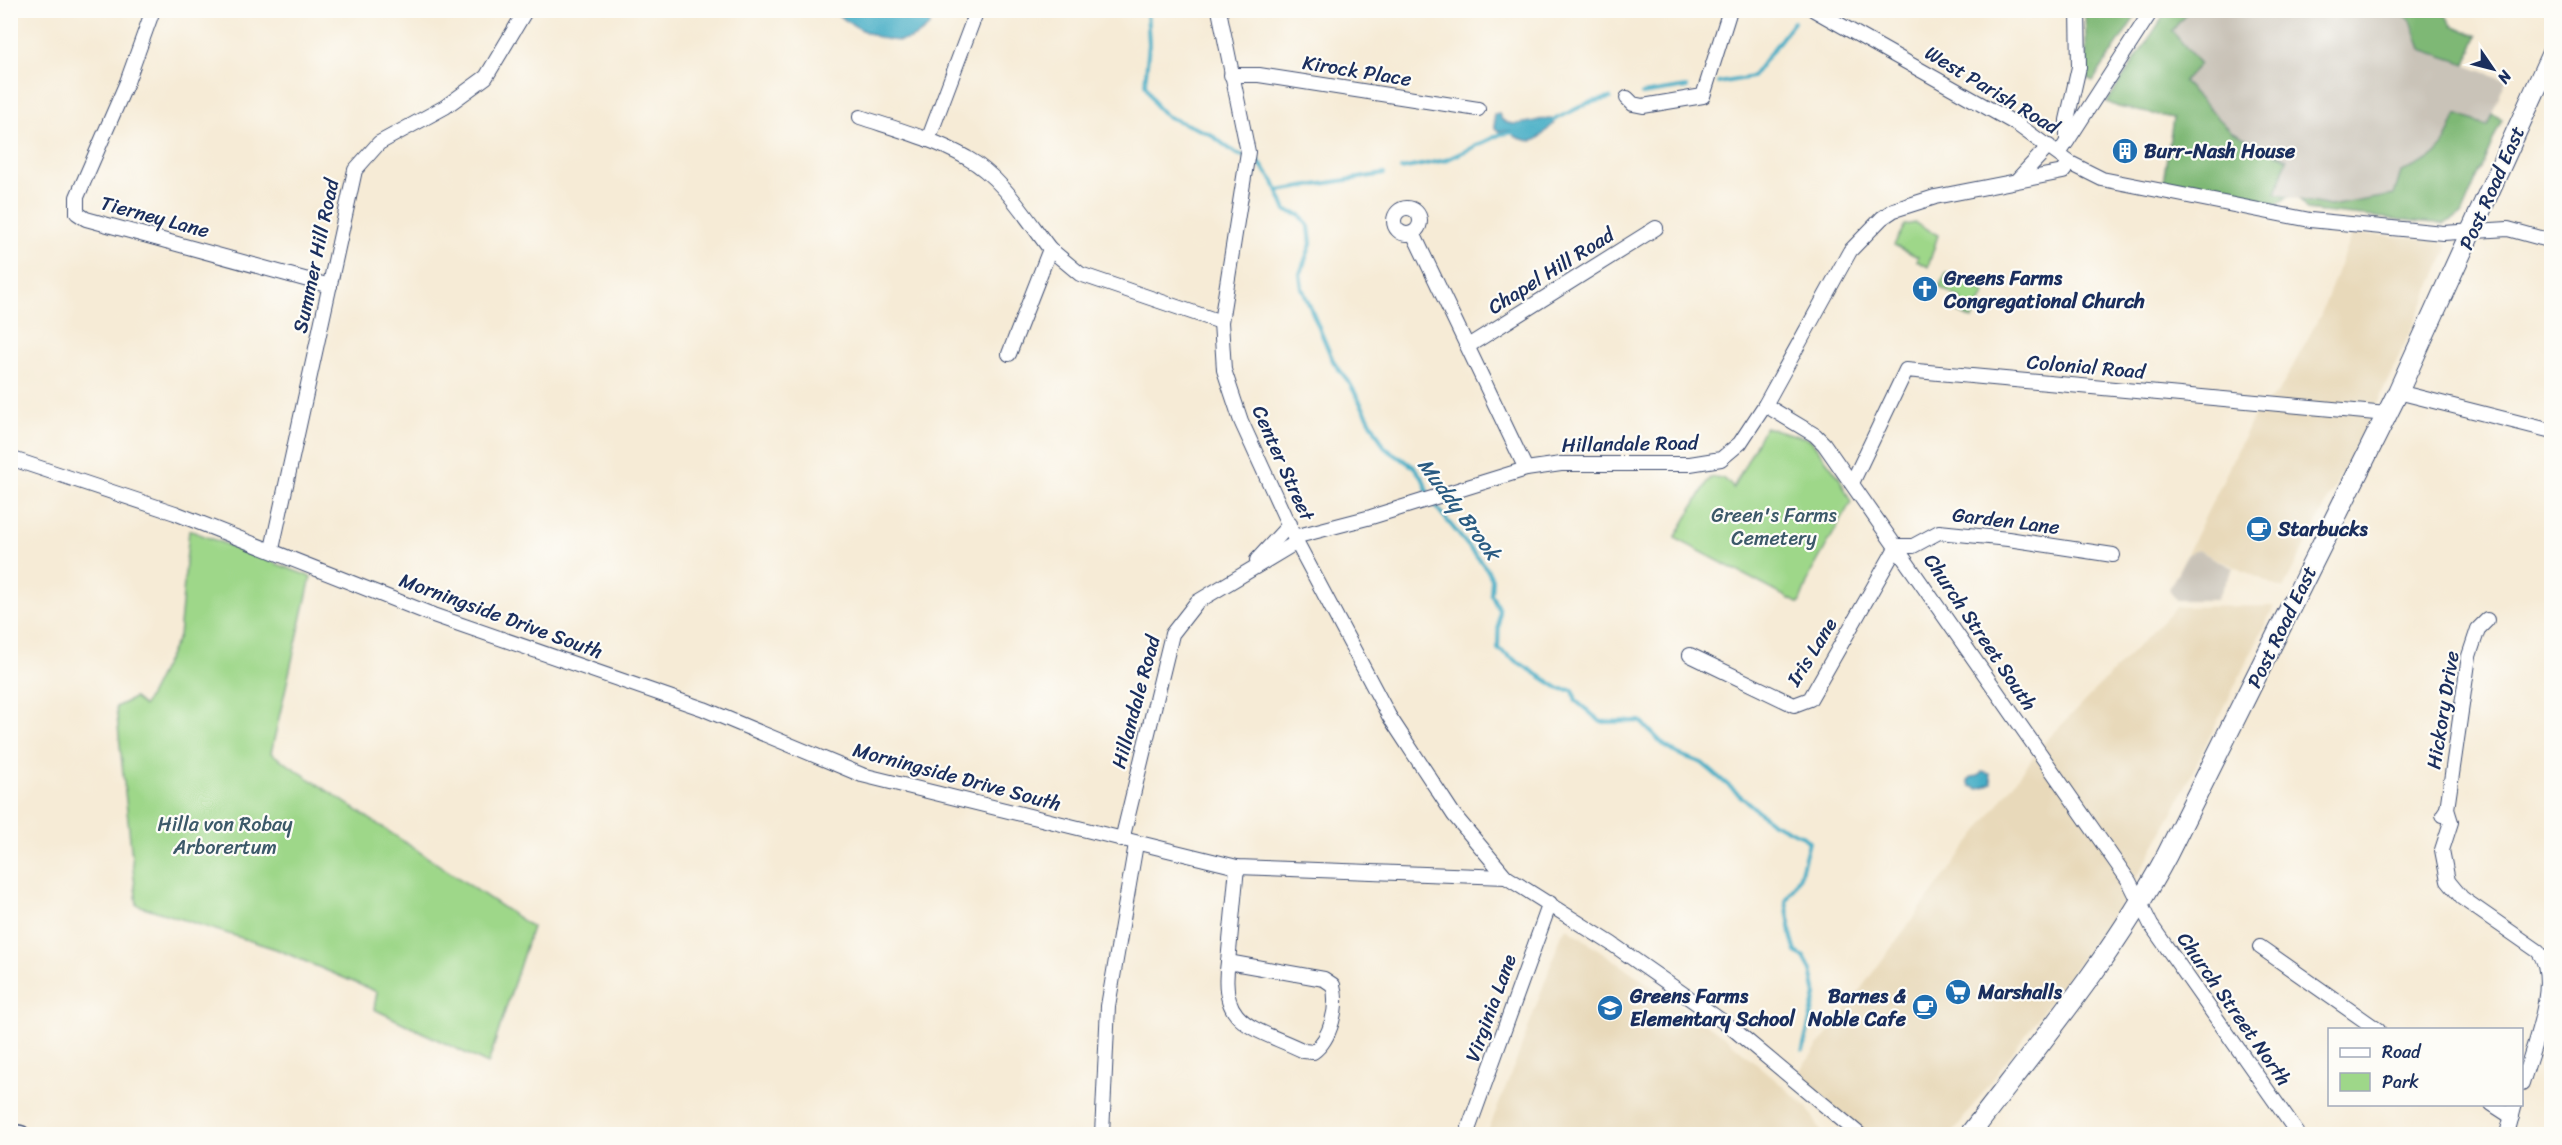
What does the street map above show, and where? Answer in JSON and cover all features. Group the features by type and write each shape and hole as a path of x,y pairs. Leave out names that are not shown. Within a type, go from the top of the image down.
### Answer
{"main road":[{"name":"Post Road East","path":"1970,1134 2085,983 2140,905 2202,789 2398,392 2552,53"}],"street":[{"name":"Tierney Lane","path":"153,10 127,82 76,197 77,213 86,219 330,286"},
{"name":"Summer Hill Road","path":"272,549 355,170 379,143 445,107 486,77 526,10"},
{"path":"928,140 977,10"},
{"name":"Center Street","path":"1219,10 1247,157 1221,322 1224,370 1237,411 1294,534 1389,716 1454,815 1506,877"},
{"path":"1627,98 1633,104 1642,106 1703,96 1730,10"},
{"name":"West Parish Road","path":"1814,10 2018,125 2070,163 2094,176 2112,182 2308,220 2426,232 2508,229 2552,241"},
{"path":"2067,141 2067,120 2079,67 2078,10"},
{"path":"2019,179 2067,141 2152,10"},
{"name":"Kirock Place","path":"1232,75 1259,75 1478,109"},
{"path":"860,117 928,140 969,158 1000,185 1050,249 1080,274 1221,322"},
{"name":"Hillandale Road","path":"1122,840 1173,634 1197,602 1246,571 1294,534 1421,501 1526,469 1561,464 1709,462 1730,453 1765,405 1850,251 1872,227 1894,210 1935,197 2063,172 2070,163"},
{"name":"Chapel Hill Road","path":"1468,346 1656,228"},
{"path":"1413,233 1526,469"},
{"path":"1009,354 1050,249"},
{"name":"Colonial Road","path":"1852,483 1906,370 2387,414"},
{"path":"2398,392 2552,431"},
{"name":"Church Street South","path":"1765,405 1815,435 1852,483 2129,881 2140,905"},
{"name":"Morningside Drive South","path":"10,458 175,513 272,549 434,615 704,709 862,776 1237,867 1506,877 1550,903 1732,1028 1859,1134"},
{"name":"Garden Lane","path":"1897,546 1913,546 1939,532 2008,539 2113,555"},
{"name":"Iris Lane","path":"1690,655 1794,705 1802,704 1810,699 1897,546"},
{"name":"Hickory Drive","path":"2487,620 2478,629 2469,656 2446,809 2440,826 2444,837 2442,850 2448,881 2462,898 2538,951 2548,970 2547,993 2523,1079"},
{"path":"1102,1134 1108,1006 1136,844"},
{"path":"1228,962 1324,979 1333,985 1336,997 1335,1010 1322,1046 1313,1052 1304,1051 1239,1019 1226,998 1225,985 1237,867"},
{"name":"Virginia Lane","path":"1469,1126 1550,903"},
{"name":"Church Street North","path":"2140,905 2298,1134"},
{"path":"2260,947 2377,1028"},
{"path":"2498,1106 2513,1111 2507,1134"},
{"path":"10,1132 21,1134"}],"shaded area":[{"path":"2188,11 2398,11 2411,21 2421,49 2506,80 2487,126 2457,114 2443,148 2431,161 2401,172 2394,195 2330,206 2300,200 2276,193 2286,158 2232,132 2183,82 2199,64 2172,31"},
{"path":"2352,233 2432,239 2447,244 2447,251 2379,400 2283,589 2198,550 2187,554 2257,410 2279,392 2321,314"},
{"path":"2198,550 2233,568 2216,600 2176,600 2169,589 2187,554"},
{"path":"2274,606 2169,820 2125,900 1952,1134 1871,1134 1843,1117 1795,1077 2043,744 2176,607"},
{"name":"Greens Farms Elementary School","path":"1566,927 1725,1037 1806,1106 1823,1134 1487,1134"}],"green space":[{"path":"2085,11 2139,11 2093,81 2087,78"},
{"path":"2167,11 2188,11 2172,31 2200,64 2183,82 2232,132 2287,159 2276,193 2288,196 2277,205 2163,182 2173,118 2118,107 2107,102"},
{"path":"2398,11 2443,11 2452,25 2477,36 2466,64 2421,49 2411,21"},
{"path":"2457,114 2487,126 2492,114 2502,119 2461,215 2444,224 2307,210 2300,200 2330,206 2394,195 2401,172 2425,162 2438,152"},
{"path":"1915,223 1938,235 1928,267 1917,261 1918,257 1894,245 1905,225"},
{"path":"1946,273 1985,292 1972,319 1956,311 1962,299 1939,287"},
{"name":"Green's Farms Cemetery","path":"1765,427 1810,439 1839,477 1851,502 1811,573 1799,604 1675,538 1710,478 1723,479 1733,488"},
{"name":"Hilla von Robay Arborertum","path":"189,530 311,577 271,753 532,927 488,1064 374,1009 377,992 276,949 137,905 116,707 134,698 144,706 179,636"}],"water":[{"path":"832,11 930,11 930,25 918,35 906,40 893,41 867,33"},
{"path":"1494,114 1499,114 1502,120 1513,124 1551,118 1554,124 1538,139 1529,141 1514,136 1512,131 1499,131 1495,128"},
{"path":"1982,772 1990,774 1992,783 1979,789 1970,786 1968,781 1971,777 1979,776"}],"waterway":[{"name":"Muddy Brook","path":"1147,10 1149,44 1145,84 1156,106 1166,116 1210,134 1235,153 1258,161 1274,182 1286,211 1300,215 1309,227 1311,244 1300,274 1302,288 1334,363 1349,382 1385,448 1414,467 1423,479 1429,496"},
{"path":"1718,83 1752,77 1794,22"},
{"path":"1642,94 1687,87"},
{"path":"1550,122 1588,103 1610,98"},
{"path":"1401,169 1446,160 1501,134 1517,132"},
{"path":"1278,191 1384,174"},
{"name":"Muddy Brook","path":"1432,502 1487,569 1492,579 1491,594 1499,610 1498,649 1560,689 1573,690 1576,701 1601,722 1640,721 1665,746 1678,754 1702,763 1772,823 1801,835 1809,842 1800,876 1786,901 1796,952 1804,957 1811,970 1816,995 1803,1050"}],"place":[{"name":"Burr-Nash House","path":"2125,151"},
{"name":"Greens Farms Congregational Church","path":"1925,289"},
{"name":"Starbucks","path":"2259,529"},
{"name":"Marshalls","path":"1958,992"},
{"name":"Barnes & Noble Cafe","path":"1925,1007"},
{"name":"Greens Farms Elementary School","path":"1610,1008"}]}
